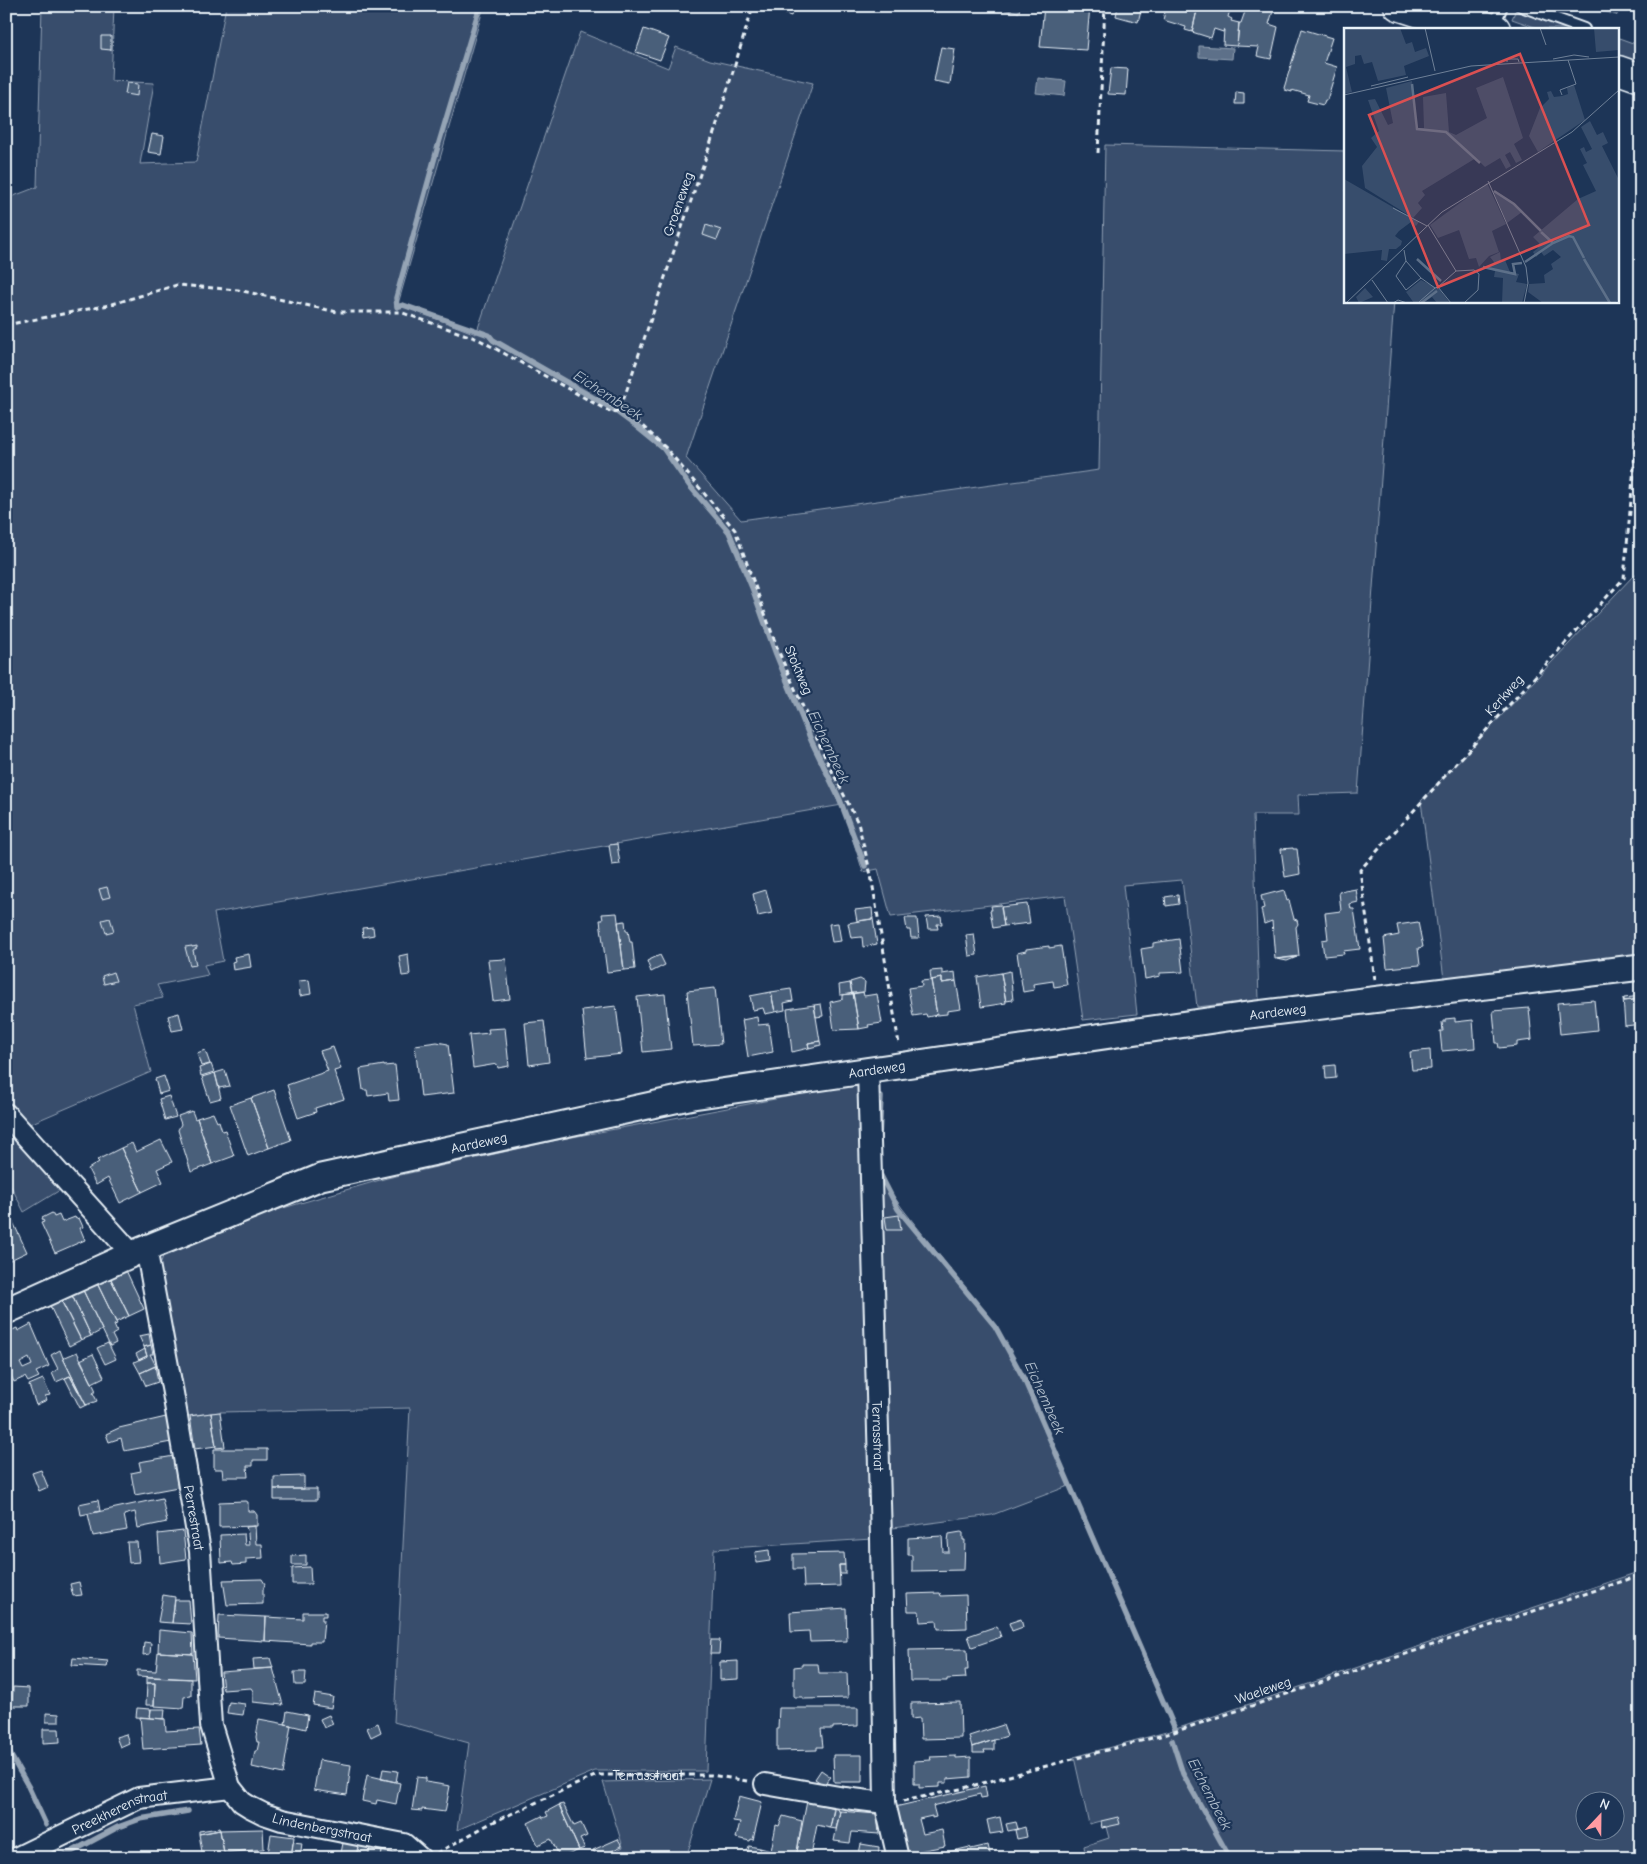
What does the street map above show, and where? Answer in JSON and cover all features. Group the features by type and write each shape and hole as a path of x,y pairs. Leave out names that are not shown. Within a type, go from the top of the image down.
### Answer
{"main road":[{"path":"1398,6 1490,23"},
{"path":"1429,6 1490,23"},
{"path":"1620,71 1641,78"},
{"path":"1620,81 1641,88"}],"street":[{"name":"Aardeweg","path":"6,1311 139,1251 320,1177 693,1096 1241,1016 1641,967"},
{"name":"Terrasstraat","path":"868,1070 881,1538 885,1803 898,1858"},
{"path":"6,1114 139,1251"},
{"name":"Perrestraat","path":"139,1251 173,1393 200,1551 211,1725 230,1787"},
{"path":"765,1784 885,1803"},
{"name":"Lindenbergstraat","path":"230,1787 242,1802 264,1814 282,1820 404,1844 428,1856"},
{"name":"Preekherenstraat","path":"16,1858 139,1798 230,1787"}],"lane":[{"path":"1521,6 1581,28"}],"path":[{"name":"Groeneweg","path":"623,408 622,404 715,130 753,6"},
{"path":"1098,153 1105,6"},
{"path":"6,325 108,305 178,285 238,290 337,312 400,312 478,339 612,413 623,408"},
{"name":"Kerkweg","path":"1378,1000 1360,870 1624,578 1641,389"},
{"name":"Stoktweg","path":"623,408 665,447 735,530 778,650 825,757 858,823 881,927 902,1066"},
{"name":"Waeleweg","path":"885,1803 894,1803 960,1789 1171,1733 1641,1575"},
{"name":"Terrasstraat","path":"428,1856 491,1823 597,1775 711,1776 765,1784"}],"shaded area":[{"path":"42,6 114,6 111,81 154,83 140,164 196,162 226,6 484,6 398,304 476,334 580,32 668,68 676,47 710,60 813,83 686,458 741,520 1099,470 1105,145 1344,151 1344,302 1394,302 1358,793 1298,795 1299,815 1253,815 1259,1000 1197,1007 1182,880 1123,885 1137,1014 1083,1020 1065,896 891,917 878,869 863,872 842,805 214,913 223,961 204,965 208,975 157,985 163,998 133,1004 151,1072 25,1126 6,1104 6,199 37,187"},
{"path":"1516,9 1574,28 1537,28 1512,19"},
{"path":"1620,38 1641,46 1641,65 1620,58"},
{"path":"1199,46 1233,48 1232,59 1199,57"},
{"path":"1038,78 1066,81 1064,96 1036,93"},
{"path":"1641,570 1641,955 1444,979 1421,801 1633,576"},
{"path":"855,1084 861,1091 872,1539 714,1549 706,1771 595,1771 457,1830 469,1743 394,1722 410,1408 220,1412 186,1416 159,1268 163,1256 178,1243 280,1209 387,1178 562,1139"},
{"path":"6,1120 65,1187 24,1212 6,1176"},
{"path":"881,1178 902,1208 995,1326 1024,1379 1071,1485 992,1515 885,1529"},
{"path":"1641,1571 1641,1858 1086,1858 1084,1846 1109,1838 1106,1827 1102,1828 1100,1821 1089,1824 1074,1757 1170,1731"},
{"path":"710,1779 686,1858 604,1858 623,1847 603,1782"}],"building":[{"path":"785,6 794,6 791,16 783,13"},
{"path":"1000,6 1020,6 1019,12 1000,9"},
{"path":"1044,6 1090,6 1086,50 1040,47"},
{"path":"1118,6 1142,6 1138,22 1116,16"},
{"path":"1159,6 1198,6 1192,32 1185,30 1186,27 1163,20 1165,12 1158,10"},
{"path":"1198,6 1231,6 1228,17 1232,19 1231,21 1239,23 1237,46 1223,45 1224,29 1223,32 1214,29 1211,38 1192,32"},
{"path":"1247,6 1256,6 1273,11 1269,24 1278,27 1271,59 1257,56 1259,47 1237,46 1239,23 1241,23"},
{"path":"1586,6 1620,6 1617,15"},
{"path":"644,29 669,38 660,60 636,52"},
{"path":"1302,29 1332,38 1324,63 1337,67 1327,100 1325,100 1323,105 1307,101 1309,95 1292,90 1292,92 1284,88"},
{"path":"101,36 111,36 111,50 101,49"},
{"path":"941,47 955,49 950,84 934,81"},
{"path":"1111,68 1128,69 1126,95 1108,94"},
{"path":"127,83 138,84 137,96 125,94"},
{"path":"1236,92 1244,93 1244,104 1235,104"},
{"path":"152,134 164,136 161,154 148,152"},
{"path":"706,225 721,230 717,240 703,235"},
{"path":"617,844 620,864 612,865 609,845"},
{"path":"1281,849 1297,849 1300,874 1285,877"},
{"path":"107,887 110,897 102,899 99,889"},
{"path":"1356,889 1358,902 1350,904 1351,909 1354,909 1360,949 1343,951 1344,954 1324,956 1322,940 1328,939 1325,913 1341,911 1339,892"},
{"path":"766,890 772,913 758,916 753,894"},
{"path":"1284,890 1294,919 1297,920 1298,924 1296,927 1299,956 1275,959 1272,921 1264,924 1261,909 1264,908 1261,896"},
{"path":"1178,895 1179,904 1166,906 1165,897"},
{"path":"1027,904 1030,923 1004,926 1001,907"},
{"path":"1001,905 1004,926 993,928 991,906"},
{"path":"872,908 873,919 857,921 855,910"},
{"path":"617,913 624,970 607,972 600,920 603,920 602,914"},
{"path":"941,916 942,924 937,924 938,929 928,929 926,917"},
{"path":"110,918 114,931 106,933 102,920"},
{"path":"905,918 917,918 919,938 911,938 910,930 907,930"},
{"path":"873,919 877,944 863,947 862,937 851,938 848,923"},
{"path":"625,921 626,931 628,931 630,942 632,942 635,969 624,970 618,922"},
{"path":"1418,922 1423,947 1418,948 1420,965 1387,968 1384,938 1399,935 1397,925"},
{"path":"838,923 841,941 832,942 829,924"},
{"path":"373,927 374,935 363,937 362,928"},
{"path":"974,934 977,955 969,956 966,935"},
{"path":"1179,939 1183,972 1160,973 1160,976 1145,979 1141,949 1153,947 1153,943"},
{"path":"197,946 193,950 196,965 190,966 185,947"},
{"path":"1049,946 1049,948 1061,946 1067,985 1054,987 1053,981 1033,984 1034,990 1023,992 1017,953 1026,951 1026,949"},
{"path":"249,954 251,967 233,970 232,962 235,961 234,957"},
{"path":"408,954 410,975 402,976 399,956"},
{"path":"660,955 665,965 651,972 647,961"},
{"path":"1297,957 1287,961 1277,959"},
{"path":"506,959 510,999 493,1001 488,960"},
{"path":"942,970 942,974 955,972 956,981 942,983 942,978 931,980 930,971"},
{"path":"1010,971 1013,1000 1006,1001 1001,973"},
{"path":"113,972 116,981 104,984 102,976"},
{"path":"1001,973 1006,1003 981,1007 977,977"},
{"path":"942,978 942,983 956,981 961,1009 937,1015 931,980"},
{"path":"860,979 865,982 864,992 852,994 850,982"},
{"path":"309,980 311,994 300,996 299,981"},
{"path":"931,980 937,1015 927,1017 926,1014 913,1016 908,988 922,986 921,981"},
{"path":"850,983 852,994 840,995 839,985"},
{"path":"715,988 721,1044 693,1046 687,991"},
{"path":"791,989 793,1001 784,1003 785,1010 775,1012 771,992"},
{"path":"771,992 775,1012 765,1014 763,1008 753,1010 750,996"},
{"path":"863,992 864,996 877,994 882,1023 868,1025 869,1027 859,1029 853,993"},
{"path":"853,993 859,1029 834,1030 830,1002 843,999 843,995"},
{"path":"665,994 671,1049 643,1052 637,997"},
{"path":"1641,996 1641,999 1624,1001 1624,998"},
{"path":"1623,998 1624,1001 1641,999 1641,1024 1625,1026"},
{"path":"1594,1000 1597,1030 1560,1034 1557,1003"},
{"path":"821,1004 823,1016 816,1017 814,1005"},
{"path":"814,1005 820,1041 808,1043 809,1048 792,1052 787,1009"},
{"path":"616,1006 622,1054 587,1058 582,1010"},
{"path":"1529,1008 1532,1040 1517,1042 1517,1046 1499,1048 1498,1043 1496,1043 1493,1011"},
{"path":"179,1013 183,1029 172,1031 168,1016"},
{"path":"757,1017 758,1025 769,1024 773,1052 748,1057 742,1020"},
{"path":"1455,1018 1455,1022 1473,1020 1475,1048 1442,1051 1440,1031 1443,1031 1442,1022 1445,1022 1445,1019"},
{"path":"544,1021 549,1062 529,1065 525,1023"},
{"path":"505,1028 509,1066 498,1068 497,1064 473,1068 469,1035 489,1033 488,1029"},
{"path":"820,1041 821,1045 809,1048 808,1043"},
{"path":"437,1042 448,1044 454,1093 421,1097 415,1045"},
{"path":"333,1047 341,1069 334,1071 344,1099 315,1108 316,1112 298,1118 287,1085 328,1071 320,1051"},
{"path":"205,1050 210,1064 201,1066 197,1053"},
{"path":"1430,1050 1431,1069 1412,1070 1410,1052"},
{"path":"211,1064 214,1072 201,1076 199,1068"},
{"path":"395,1065 399,1100 389,1101 388,1093 368,1096 367,1090 363,1090 360,1069"},
{"path":"1335,1065 1336,1078 1326,1079 1325,1066"},
{"path":"225,1070 230,1086 219,1088 215,1073"},
{"path":"215,1073 221,1098 210,1101 202,1077"},
{"path":"164,1076 169,1091 159,1094 155,1079"},
{"path":"274,1090 291,1140 269,1148 251,1098"},
{"path":"169,1096 176,1117 165,1120 159,1099"},
{"path":"251,1098 269,1148 248,1156 230,1105"},
{"path":"192,1111 195,1119 197,1118 212,1164 191,1172 178,1130 181,1124 178,1116"},
{"path":"213,1113 217,1122 219,1121 222,1131 225,1130 234,1156 212,1164 197,1118"},
{"path":"161,1140 172,1162 157,1169 163,1182 142,1192 121,1148 132,1143 136,1152"},
{"path":"121,1148 142,1192 120,1203 108,1178 96,1185 88,1169 99,1162 97,1160"},
{"path":"52,1213 54,1217 59,1215 62,1222 75,1217 76,1219 79,1218 83,1227 80,1228 85,1240 55,1253 41,1223 44,1222 42,1218"},
{"path":"899,1215 901,1230 887,1230 885,1217"},
{"path":"13,1222 27,1252 6,1262 6,1225"},
{"path":"124,1266 144,1309 129,1316 108,1273"},
{"path":"108,1273 129,1316 116,1322 95,1279"},
{"path":"95,1279 117,1324 114,1325 117,1332 112,1335 116,1343 110,1346 81,1286"},
{"path":"81,1286 102,1330 91,1336 70,1291"},
{"path":"70,1291 91,1336 81,1340 59,1296"},
{"path":"59,1296 81,1340 69,1346 48,1302"},
{"path":"31,1324 49,1366 36,1372 39,1377 28,1382 25,1377 14,1382 8,1369 6,1369 6,1333 17,1328 18,1331","holes":["29,1358 32,1365 23,1369 20,1363"]},
{"path":"149,1334 151,1345 144,1347 139,1336"},
{"path":"108,1343 116,1359 105,1364 97,1348"},
{"path":"151,1345 153,1354 150,1354 156,1366 140,1373 134,1362 147,1356 144,1347"},
{"path":"145,1349 147,1356 139,1360 136,1354"},
{"path":"60,1350 79,1391 70,1376 56,1382 52,1373 58,1369 51,1355"},
{"path":"77,1352 96,1391 93,1393 97,1401 86,1405 63,1358"},
{"path":"93,1354 104,1377 92,1383 80,1360"},
{"path":"155,1366 158,1382 146,1386 140,1373"},
{"path":"70,1376 86,1405 80,1408 65,1378"},
{"path":"43,1379 50,1395 45,1396 47,1400 36,1405 29,1385"},
{"path":"220,1412 225,1447 216,1448 211,1413"},
{"path":"211,1413 216,1446 195,1449 190,1416"},
{"path":"166,1417 171,1442 124,1451 121,1438 109,1442 106,1434 119,1428"},
{"path":"214,1449 267,1449 267,1460 253,1460 253,1466 247,1466 248,1477 223,1477 222,1469 214,1469"},
{"path":"174,1456 178,1487 135,1495 131,1473 141,1471 139,1462"},
{"path":"41,1470 48,1487 39,1491 32,1473"},
{"path":"304,1476 304,1489 274,1489 274,1477"},
{"path":"274,1489 317,1489 317,1500 274,1500"},
{"path":"162,1498 167,1522 138,1528 135,1512 124,1515 127,1530 93,1536 88,1514"},
{"path":"98,1500 100,1511 81,1515 79,1504"},
{"path":"219,1502 248,1502 248,1511 254,1511 257,1515 257,1526 219,1527"},
{"path":"255,1526 256,1544 262,1544 263,1558 246,1559 246,1564 233,1565 232,1562 221,1563 220,1535 244,1534 245,1545 249,1545 246,1527"},
{"path":"183,1531 186,1559 160,1563 158,1534"},
{"path":"963,1533 963,1540 965,1540 964,1570 912,1571 912,1555 908,1555 908,1538 942,1536 943,1552 949,1552 949,1534"},
{"path":"127,1542 137,1542 139,1562 129,1563"},
{"path":"769,1550 770,1561 756,1563 755,1552"},
{"path":"844,1553 845,1565 839,1565 840,1586 804,1587 803,1569 793,1569 793,1554"},
{"path":"306,1555 306,1565 292,1565 292,1556"},
{"path":"839,1565 845,1565 845,1574 840,1574"},
{"path":"310,1567 311,1584 292,1584 292,1568"},
{"path":"262,1579 265,1584 263,1604 227,1605 223,1580"},
{"path":"79,1582 82,1595 73,1596 70,1584"},
{"path":"940,1593 941,1596 966,1595 967,1628 938,1629 937,1621 920,1622 919,1611 908,1611 907,1594"},
{"path":"163,1595 175,1597 172,1623 158,1622"},
{"path":"175,1600 189,1600 191,1624 172,1623"},
{"path":"846,1608 847,1641 810,1642 809,1631 791,1632 790,1612"},
{"path":"303,1612 326,1612 326,1616 322,1616 322,1620 324,1620 322,1642 310,1642 310,1644 265,1641 266,1617 303,1619"},
{"path":"219,1615 266,1617 265,1641 218,1638"},
{"path":"1021,1619 1023,1627 1012,1631 1009,1623"},
{"path":"997,1626 1001,1637 972,1647 968,1636"},
{"path":"159,1630 192,1633 193,1654 158,1652"},
{"path":"711,1640 720,1640 719,1654 710,1654"},
{"path":"144,1642 151,1643 150,1654 143,1655"},
{"path":"967,1649 968,1670 965,1670 966,1678 947,1679 947,1681 910,1681 909,1650"},
{"path":"158,1652 193,1654 195,1679 137,1676 137,1670 156,1671"},
{"path":"73,1658 108,1661 107,1667 72,1665"},
{"path":"270,1658 273,1668 254,1669 253,1659"},
{"path":"738,1661 738,1679 720,1680 720,1662"},
{"path":"802,1664 818,1664 819,1673 847,1673 848,1698 803,1699 803,1697 794,1697 794,1667 802,1666"},
{"path":"273,1668 283,1705 253,1702 253,1691 251,1688 223,1690 221,1672"},
{"path":"294,1672 306,1672 305,1685 295,1685"},
{"path":"147,1677 191,1679 191,1696 184,1697 183,1708 154,1706 155,1683 147,1683"},
{"path":"147,1683 155,1683 154,1705 146,1705"},
{"path":"13,1687 29,1688 29,1706 12,1706"},
{"path":"315,1694 333,1697 331,1708 313,1705"},
{"path":"229,1702 245,1704 243,1715 227,1713"},
{"path":"960,1702 961,1738 921,1739 920,1718 911,1719 911,1703"},
{"path":"137,1708 151,1709 150,1718 136,1717"},
{"path":"779,1708 858,1708 858,1726 821,1729 823,1747 817,1747 817,1750 777,1751"},
{"path":"151,1709 165,1709 164,1719 150,1718"},
{"path":"287,1711 308,1715 306,1729 285,1724"},
{"path":"46,1713 59,1714 59,1722 46,1722"},
{"path":"329,1715 333,1724 324,1728 320,1719"},
{"path":"140,1717 165,1719 166,1731 199,1729 201,1745 143,1749"},
{"path":"259,1719 291,1725 283,1774 252,1767 259,1742 257,1742 256,1737"},
{"path":"378,1723 381,1732 371,1737 367,1728"},
{"path":"1003,1725 1007,1736 972,1747 969,1736"},
{"path":"43,1729 59,1729 60,1742 43,1743"},
{"path":"126,1734 129,1743 120,1747 116,1737"},
{"path":"994,1740 994,1750 984,1750 985,1753 973,1753 973,1747"},
{"path":"833,1755 862,1755 862,1782 834,1782"},
{"path":"956,1756 956,1758 971,1757 971,1777 947,1779 947,1783 940,1783 940,1787 919,1788 919,1784 914,1784 914,1761 931,1760 930,1757"},
{"path":"319,1760 351,1765 347,1795 314,1790"},
{"path":"383,1769 398,1771 396,1782 381,1779"},
{"path":"821,1770 831,1777 824,1785 815,1779"},
{"path":"367,1775 400,1783 396,1804 377,1800 376,1804 362,1801"},
{"path":"417,1777 426,1778 426,1782 450,1786 445,1812 422,1809 422,1811 412,1810"},
{"path":"985,1786 987,1797 981,1798 980,1794 933,1806 936,1817 919,1819 923,1834 942,1830 945,1846 904,1854 895,1807"},
{"path":"739,1796 762,1802 753,1840 751,1839 750,1841 736,1838 740,1822 733,1821"},
{"path":"807,1801 834,1808 830,1828 817,1825 811,1855 797,1852"},
{"path":"563,1804 574,1826 581,1823 587,1836 580,1839 585,1848 579,1850 559,1805"},
{"path":"559,1805 579,1850 561,1858 551,1839 538,1845 528,1823 542,1816 543,1818 548,1816 546,1812"},
{"path":"834,1810 840,1811 836,1829 830,1828"},
{"path":"840,1811 877,1814 879,1834 852,1832 850,1843 834,1841"},
{"path":"783,1816 802,1821 796,1858 777,1856 777,1858 757,1858 760,1848 771,1851 776,1825 779,1826"},
{"path":"1000,1817 1003,1832 990,1834 987,1820"},
{"path":"1118,1817 1120,1824 1102,1828 1101,1821"},
{"path":"1016,1822 1018,1829 1008,1831 1006,1824"},
{"path":"1025,1827 1027,1837 1017,1839 1015,1830"},
{"path":"219,1828 220,1830 199,1834 199,1831"},
{"path":"263,1829 264,1849 224,1853 220,1830"},
{"path":"220,1830 225,1858 203,1858 199,1834"},
{"path":"271,1834 294,1837 291,1858 280,1858 280,1855 268,1854"},
{"path":"618,1839 622,1846 597,1858 593,1850"},
{"path":"293,1842 302,1843 300,1858 291,1858"},
{"path":"343,1843 358,1846 356,1858 340,1858"},
{"path":"861,1844 879,1847 878,1858 858,1858"},
{"path":"988,1845 991,1858 927,1857 970,1847 971,1849"},
{"path":"358,1846 370,1848 368,1858 356,1858"},
{"path":"749,1846 760,1848 757,1858 746,1858"},
{"path":"370,1848 382,1851 381,1858 368,1858"},
{"path":"382,1851 394,1853 399,1858 381,1858"}],"waterway":[{"name":"Eichembeek","path":"480,6 438,146 396,298 397,307 403,305 489,335 493,340 613,409 663,448 689,485 729,532 811,740 840,800 865,866"},
{"name":"Eichembeek","path":"879,1138 881,1097"},
{"name":"Eichembeek","path":"879,1172 898,1209 995,1326 1024,1379 1175,1729"},
{"name":"Eichembeek","path":"1172,1740 1183,1774 1230,1858"},
{"path":"6,1747 28,1786 46,1825"},
{"path":"60,1858 118,1827 140,1819 188,1811"},
{"path":"494,1853 501,1858"}]}
